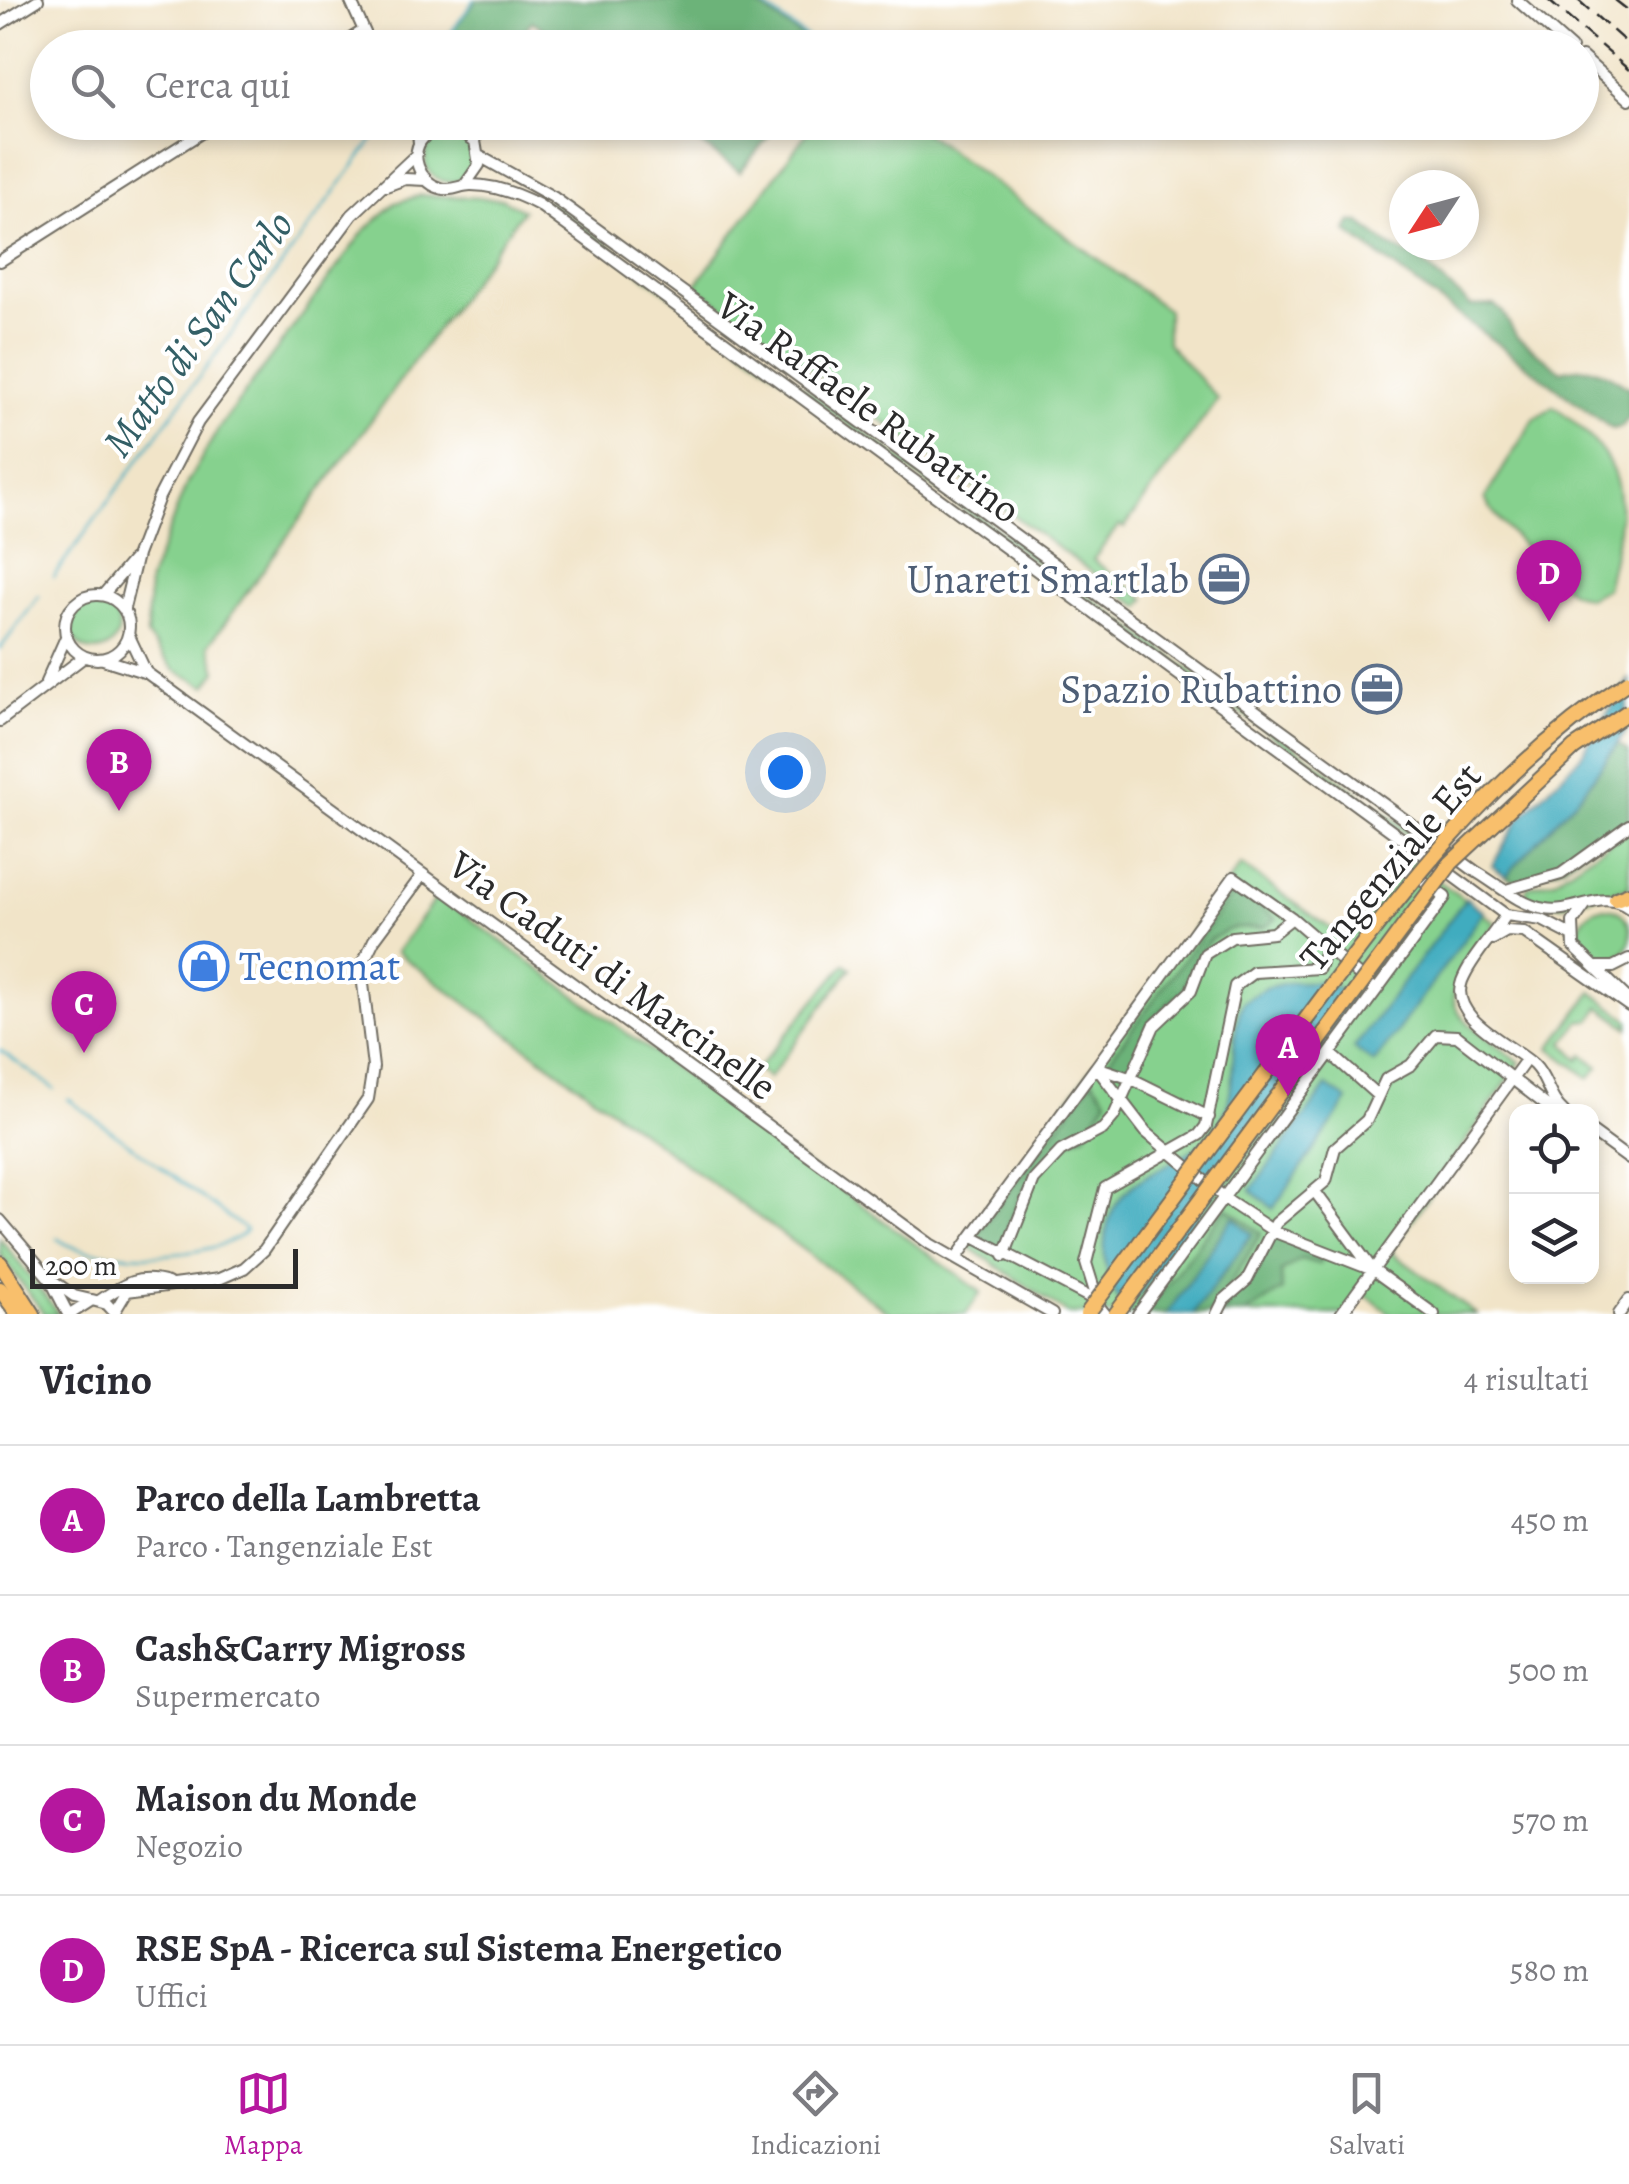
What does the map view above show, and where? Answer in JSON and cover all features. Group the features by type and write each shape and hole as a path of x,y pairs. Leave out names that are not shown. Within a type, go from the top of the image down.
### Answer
{"highway":[{"name":"Tangenziale Est","path":"1087,1314 1384,915 1459,824 1546,740 1629,681"},
{"name":"Tangenziale Est","path":"1116,1314 1442,874 1520,795 1574,748 1629,710"},
{"path":"0,1263 32,1314"},
{"path":"0,1272 32,1314"},
{"path":"0,1289 18,1314"}],"street":[{"path":"0,24 38,0"},
{"path":"350,0 364,30"},
{"path":"1516,0 1550,30"},
{"path":"1599,72 1629,99"},
{"path":"0,261 190,140"},
{"path":"418,140 426,180"},
{"name":"Via Raffaele Rubattino","path":"137,555 169,472 198,422 333,238 425,140"},
{"name":"Via Raffaele Rubattino","path":"473,140 480,158 568,208 1506,890 1542,908 1625,900"},
{"path":"465,185 476,173 480,158"},
{"name":"Via Raffaele Rubattino","path":"380,188 405,179 426,180 444,189 465,185 510,192 566,223 1506,915 1542,920 1571,935"},
{"path":"103,596 137,555"},
{"path":"66,636 84,656 103,659 121,650 129,635 124,608 137,555"},
{"path":"45,682 66,636 66,621 74,605 88,596 103,596 124,608"},
{"name":"Via Caduti di Marcinelle","path":"129,635 147,673"},
{"path":"0,721 27,703 45,682 84,656"},
{"name":"Via Caduti di Marcinelle","path":"103,659 147,673 930,1244 1052,1314"},
{"path":"1506,890 1561,874 1629,826"},
{"path":"1138,1314 1445,898 1398,862"},
{"path":"50,1279 74,1296 95,1301 116,1313 127,1291 220,1279 254,1260 362,1111 372,1088 373,1067 361,967 369,948 423,874"},
{"path":"960,1254 1234,877 1292,918 1376,990"},
{"path":"1586,905 1575,918 1571,935 1576,951 1629,1003"},
{"path":"1506,915 1464,976 1461,1002 1472,1018 1535,1066 1559,1104"},
{"path":"1004,1256 1034,1180 1061,1152 1103,1130 1121,1103 1154,1026 1184,1000 1205,954 1232,937 1273,933 1292,918"},
{"path":"1488,942 1507,931 1524,932 1629,1003"},
{"path":"1091,1298 1095,1292 1086,1263 1100,1196 1115,1182 1199,1135 1209,1117 1234,986 1254,972 1319,968 1326,947"},
{"path":"1592,965 1609,968 1629,959"},
{"path":"1217,1314 1224,1300 1247,1280 1272,1230 1326,1181 1335,1148 1367,1120 1391,1074 1411,1065 1426,1043 1444,1034 1457,1036 1545,1104"},
{"path":"1330,1053 1378,1095"},
{"path":"1341,1314 1523,1064"},
{"path":"1096,1067 1132,1079 1209,1117"},
{"path":"1096,1067 1121,1103 1168,1154 1223,1198 1272,1230 1374,1271 1434,1314"},
{"path":"1599,1137 1629,1160"},
{"path":"1316,1194 1374,1271"},
{"path":"0,1220 50,1279 69,1314 128,1281 150,1278 169,1284"},
{"path":"972,1236 1091,1298 1104,1314"},
{"path":"1619,1314 1629,1300"}],"green space":[{"path":"476,0 751,0 792,30 545,30 532,21 525,30 453,30"},
{"path":"434,140 464,140 471,149 471,167 458,180 440,180 427,167 427,149"},
{"path":"696,140 765,140 740,172"},
{"path":"802,140 935,140 1167,310 1167,343 1218,399 1124,528 1119,525 1093,560 1146,599 1140,607 695,286"},
{"path":"421,195 502,199 523,210 209,645 217,671 206,686 174,670 147,636 149,580 187,483 219,428 363,232 395,203"},
{"path":"548,200 1410,831 1407,835 545,203"},
{"path":"1351,222 1361,223 1389,246 1389,260 1419,260 1471,306 1494,305 1517,337 1561,371 1597,370 1629,388 1629,416 1622,427 1612,429 1347,232"},
{"path":"1554,406 1597,445 1617,483 1618,528 1606,589 1588,598 1568,590 1508,530 1485,498 1534,419"},
{"path":"95,603 112,610 119,627 112,644 95,651 78,644 71,627 78,610"},
{"path":"1618,744 1629,752 1629,819 1562,867 1516,882 1506,876 1585,789"},
{"path":"1629,829 1629,887 1562,905 1541,903 1526,896 1527,887 1554,880"},
{"path":"1409,859 1496,923 1462,971 1454,1001 1473,1027 1520,1062 1391,1252 1476,1314 1391,1314 1361,1292 1344,1314 1068,1314 963,1243 1241,865 1347,940"},
{"path":"1236,889 1276,919 1265,927 1230,929 1211,939 1197,955 1183,991 1151,1020 1130,1072 1106,1064"},
{"path":"438,895 981,1292 966,1314 891,1314 396,952"},
{"path":"1595,910 1615,910 1629,924 1629,944 1615,958 1595,958 1581,944 1581,924"},
{"path":"845,964 851,968 769,1078 757,1069"},
{"path":"1592,992 1629,1020 1629,1028 1600,1007 1591,1020 1580,1021 1564,1043 1579,1059 1583,1054 1599,1067 1589,1078 1550,1048"},
{"path":"1093,1080 1107,1099 1085,1134 1059,1146 1037,1168 1020,1196 1000,1251 976,1236"},
{"path":"1226,1207 1261,1233 1212,1314 1193,1314 1251,1234 1233,1218 1167,1314 1145,1314"},
{"path":"1272,1234 1323,1256 1319,1264 1301,1259 1281,1272 1282,1290 1245,1314 1222,1314"},
{"path":"0,1238 59,1314 44,1314 0,1254"}],"water":[{"path":"1629,678 1625,733 1585,789 1506,876 1492,866 1519,819 1580,757"},
{"path":"1466,898 1484,912 1374,1063 1354,1048"},
{"path":"1291,982 1323,982 1358,998 1125,1314 1110,1279 1104,1246 1117,1202 1144,1177 1194,1149 1220,1122 1230,1094 1235,1032 1243,1002 1265,988"},
{"path":"1327,1086 1348,1100 1273,1209 1251,1190"},
{"path":"1233,1217 1252,1234 1193,1314 1167,1314"}],"waterway":[{"name":"Matto di San Carlo","path":"453,30 474,0"},
{"name":"Matto di San Carlo","path":"756,0 797,30"},
{"name":"Matto di San Carlo","path":"53,577 373,140"},
{"name":"Matto di San Carlo","path":"0,649 39,596"},
{"path":"0,1050 54,1089"},
{"path":"57,1238 95,1252 153,1255 210,1248 246,1230 68,1099"}],"railway":[{"path":"1548,0 1583,30"},
{"path":"1578,0 1629,45"},
{"path":"1615,0 1629,11"},
{"path":"1599,44 1629,70"}],"place":[{"name":"Unareti Smartlab","path":"1224,579"},
{"name":"RSE SpA - Ricerca sul Sistema Energetico","path":"1549,622"},
{"name":"Spazio Rubattino","path":"1377,689"},
{"name":"Cash&Carry Migross","path":"119,811"},
{"name":"Tecnomat","path":"204,966"},
{"name":"Maison du Monde","path":"84,1053"},
{"name":"Parco della Lambretta","path":"1288,1096"}]}
